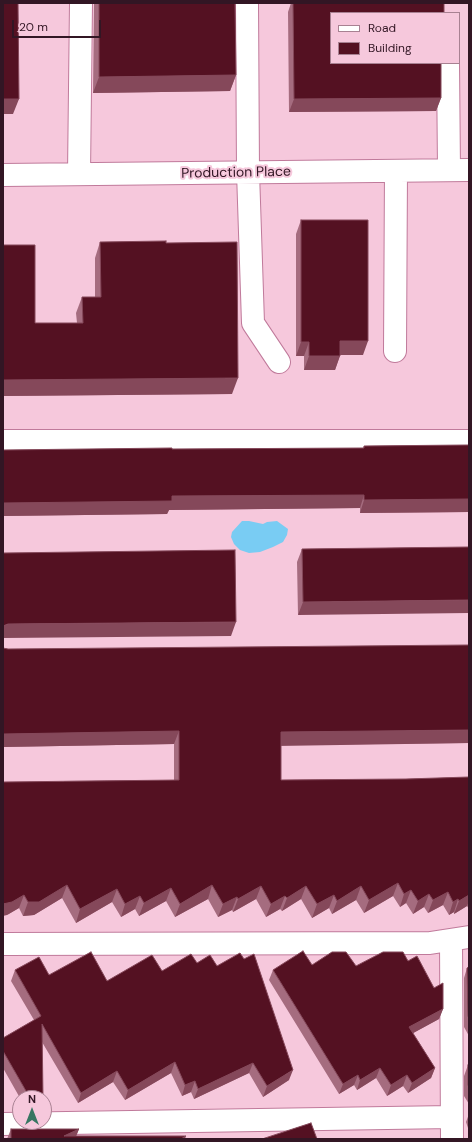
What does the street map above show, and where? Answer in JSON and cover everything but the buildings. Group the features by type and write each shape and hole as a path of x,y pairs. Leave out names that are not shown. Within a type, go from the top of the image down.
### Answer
{"street":[{"path":"79,174 82,3"},
{"path":"246,3 248,172 253,323 279,362"},
{"path":"448,64 459,170"},
{"name":"Production Place","path":"3,175 459,170"},
{"path":"395,351 396,171"},
{"path":"3,441 469,441"},
{"path":"3,944 430,943 460,938 452,1139"},
{"path":"3,1124 452,1117"}],"water":[{"path":"242,521 263,524 277,521 288,529 287,535 283,542 273,547 260,552 249,553 240,550 234,544 231,537 232,532"}]}
